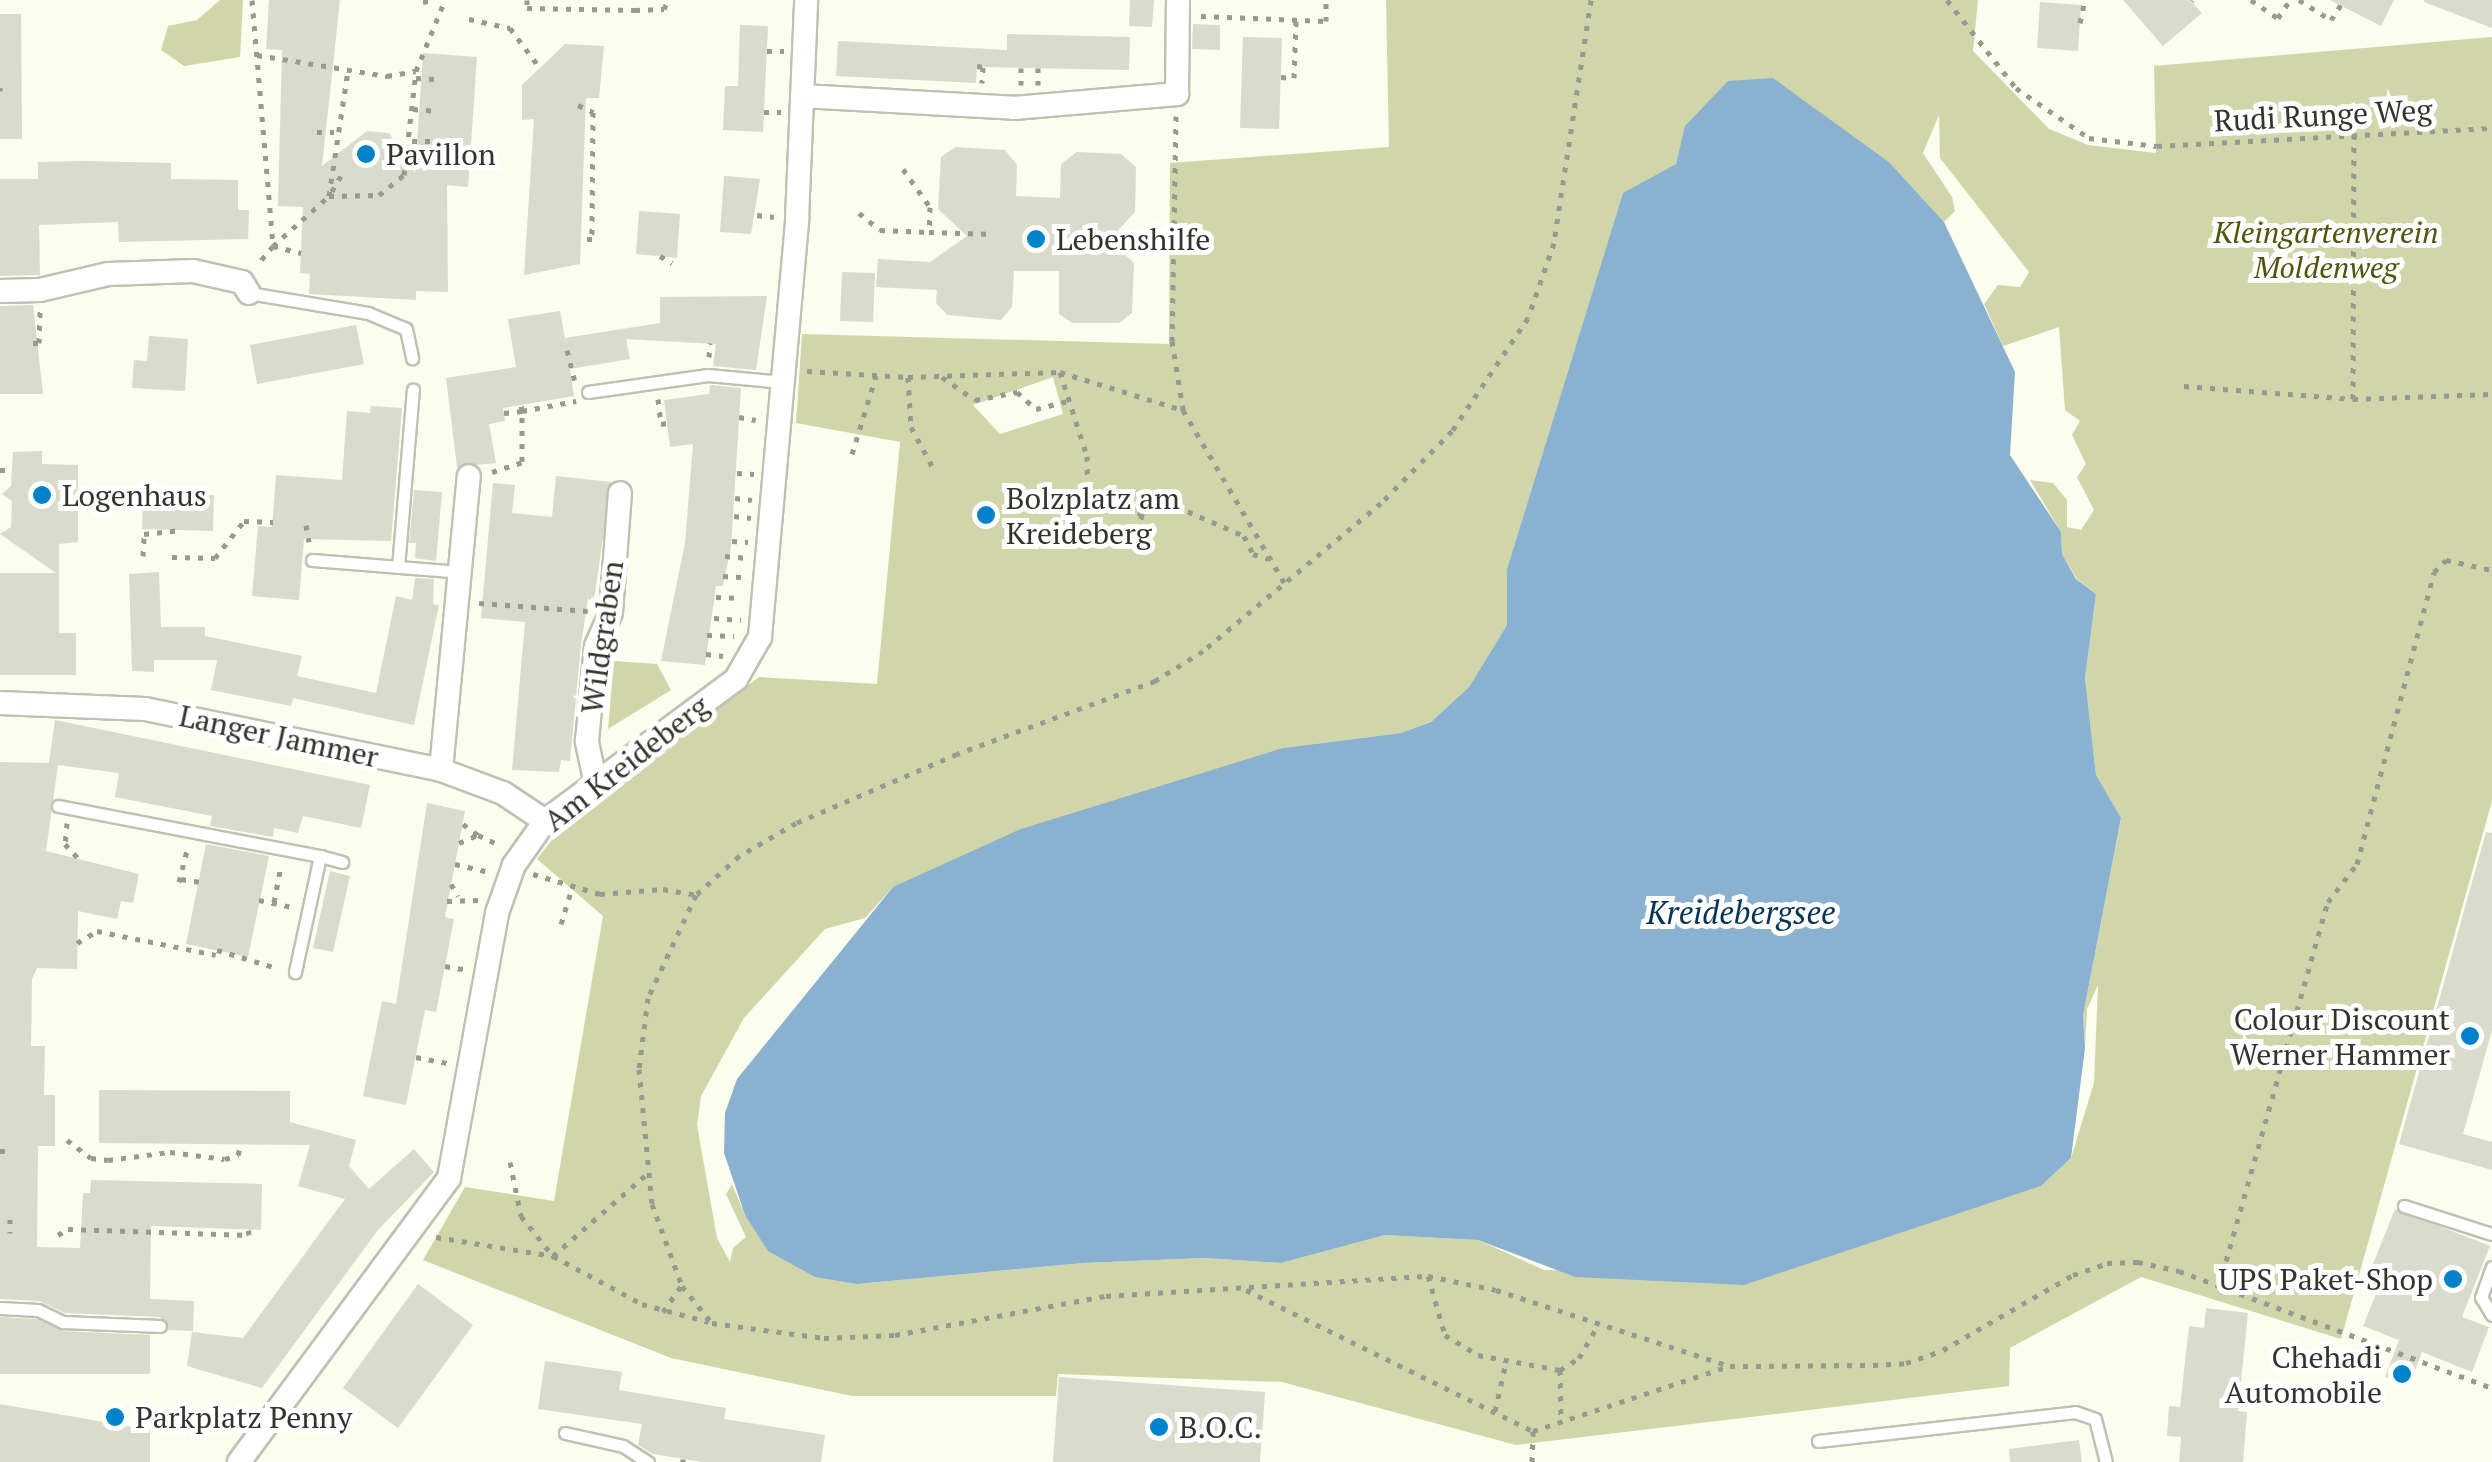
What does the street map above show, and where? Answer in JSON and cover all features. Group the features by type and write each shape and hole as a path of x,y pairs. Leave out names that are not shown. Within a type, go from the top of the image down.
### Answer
{"street":[{"name":"Am Kreideberg","path":"239,1462 450,1178 500,904 514,866 545,822 596,780 736,679 751,658 763,621 783,376 806,0"},
{"path":"802,96 1014,108 1176,94 1178,8"},
{"path":"0,291 40,290 108,274 193,270 246,287"},
{"path":"440,770 469,476"},
{"name":"Wildgraben","path":"596,780 587,742 596,646 610,612 620,493"},
{"name":"Langer Jammer","path":"0,703 145,709 440,770 503,793 545,822"}],"lane":[{"path":"246,287 368,312 406,330 412,358"},
{"path":"588,392 708,375 783,376"},
{"path":"398,567 413,390"},
{"path":"312,560 461,572"},
{"path":"63,806 192,828 342,862"},
{"path":"293,967 320,856"},
{"path":"2404,1206 2492,1234"},
{"path":"2492,1266 2481,1297 2492,1315"},
{"path":"0,1308 38,1310 63,1322 160,1326"},
{"path":"1818,1441 2075,1412 2095,1418 2106,1462"},
{"path":"565,1433 624,1446 648,1462"}],"path":[{"path":"252,0 273,246"},
{"path":"423,2 432,0"},
{"path":"314,195 380,195 404,175 410,155 416,74 424,37 445,0"},
{"path":"526,0 526,8 583,9 664,9 666,0"},
{"path":"583,0 583,9"},
{"path":"606,0 606,9"},
{"path":"1178,8 1326,20 1326,0"},
{"path":"712,1322 682,1286 648,1173 638,1069 648,998 696,894 739,856 796,823 957,754 1155,681 1285,584 1452,431 1528,318 1554,243 1591,0"},
{"name":"Rudi Runge Weg","path":"1949,0 2016,88 2054,120 2089,138 2157,146 2492,128"},
{"path":"2080,23 2085,0"},
{"path":"2251,0 2278,18 2290,0"},
{"path":"2299,0 2331,20 2344,0"},
{"path":"469,19 510,28 542,64"},
{"path":"1281,77 1294,78 1296,20"},
{"path":"257,55 308,58 315,68 416,74 438,80"},
{"path":"328,196 334,132 348,71"},
{"path":"1176,94 1172,341 1183,410 1285,584"},
{"path":"578,106 593,112 589,154 592,239 581,239"},
{"path":"413,109 437,110"},
{"path":"326,112 338,112"},
{"path":"317,132 334,132"},
{"path":"2352,399 2354,135"},
{"path":"411,140 434,142"},
{"path":"410,155 419,155"},
{"path":"317,169 330,169"},
{"path":"903,169 930,207 929,232"},
{"path":"246,287 273,246 328,196 341,176"},
{"path":"859,213 880,230 994,234"},
{"path":"273,246 301,253"},
{"path":"660,256 672,264"},
{"path":"33,343 39,343 40,290"},
{"path":"504,413 577,401 567,350"},
{"path":"783,376 1060,372 1183,410"},
{"path":"1060,372 1088,456 1088,498"},
{"path":"852,454 876,376"},
{"path":"940,376 974,400 1017,392 1036,410 1069,400"},
{"path":"908,377 912,426 932,466"},
{"path":"2184,386 2352,399 2492,394"},
{"path":"469,476 522,462 522,408"},
{"path":"0,470 12,470"},
{"path":"1052,507 1088,498 1142,514"},
{"path":"1136,546 1144,506 1164,501 1244,536 1252,554 1271,560"},
{"path":"172,556 215,558 244,521 272,522"},
{"path":"144,556 144,534 182,530"},
{"path":"2218,1286 2328,902 2358,864 2434,572 2446,560 2492,570"},
{"path":"458,601 610,612"},
{"path":"63,806 65,844 79,860"},
{"path":"462,824 514,866"},
{"path":"192,828 180,880 199,882"},
{"path":"459,843 478,835"},
{"path":"274,902 286,848"},
{"path":"454,864 514,866"},
{"path":"552,882 572,889 696,894"},
{"path":"451,884 458,896"},
{"path":"561,924 572,889"},
{"path":"447,901 458,896 500,904"},
{"path":"260,900 308,911"},
{"path":"77,942 98,931 293,967"},
{"path":"416,1058 470,1068"},
{"path":"67,1140 90,1158 143,1155 224,1159 238,1155 241,1144"},
{"path":"142,1144 143,1155"},
{"path":"510,1162 521,1216 553,1256"},
{"path":"553,1256 648,1173"},
{"path":"10,1219 10,1233"},
{"path":"58,1235 98,1227 249,1235 248,1230"},
{"path":"445,1239 553,1256 664,1312 824,1338 895,1335 1106,1296 1428,1276 1496,1290 1730,1366"},
{"path":"1244,1288 1533,1431 1730,1366 1906,1363 2107,1262 2166,1268 2492,1388"},
{"path":"1428,1276 1445,1335 1478,1355 1560,1370 1578,1358 1598,1326"},
{"path":"664,1312 682,1286"},
{"path":"1495,1411 1506,1362"},
{"path":"1560,1370 1561,1422"},
{"path":"1532,1462 1533,1431"}],"green space":[{"path":"220,0 243,0 240,57 184,66 161,50 168,26 197,20"},
{"name":"Kleingartenverein Moldenweg","path":"1386,0 1978,0 1973,51 2049,129 2088,145 2156,153 2154,66 2492,37 2492,801 2341,1339 2141,1277 2010,1348 2009,1386 1516,1445 1282,1382 1058,1374 1056,1396 852,1396 671,1358 423,1260 465,1187 554,1201 603,916 537,859 569,818 759,677 877,684 900,442 796,423 802,334 1169,344 1170,163 1389,147","holes":["1939,115 1940,158 2029,272 2020,287 1998,285 1984,304 2003,346 2059,327 2065,410 2080,421 2072,435 2086,464 2077,477 2094,510 2081,530 2067,527 2067,500 2053,483 2030,480 2061,532 2062,554 2077,579 2096,594 2085,678 2096,775 2121,819 2083,1016 2085,1048 2087,1009 2098,985 2094,1083 2071,1158 2041,1186 1804,1259 1778,1274 1544,1270 1478,1240 1385,1235 1281,1263 1205,1258 1083,1263 857,1284 745,1215 732,1184 726,1194 746,1237 733,1248 730,1262 717,1238 697,1125 701,1096 744,1018 825,929 865,918 893,887 1283,748 1401,733 1431,722 1469,687 1507,625 1507,569 1623,194 1676,164 1686,126 1890,163 1944,222 1955,211 1952,197 1923,153","1053,377 1063,414 1000,434 973,405"]},
{"path":"614,661 657,664 671,690 608,729"}],"water":[{"name":"Kreidebergsee","path":"1773,78 1890,163 1944,222 2015,372 2010,455 2061,532 2062,554 2076,579 2096,594 2085,678 2096,775 2121,818 2083,1016 2085,1048 2071,1158 2041,1186 1744,1285 1575,1277 1478,1240 1385,1235 1281,1263 1205,1258 1083,1263 857,1284 815,1277 768,1251 745,1215 724,1153 725,1113 737,1079 893,887 1021,829 1283,748 1401,733 1431,722 1469,687 1507,625 1507,569 1623,193 1676,164 1685,126 1728,81"}],"building":[{"path":"269,0 340,0 322,166 367,131 389,133 415,173 423,53 477,57 468,187 447,185 448,292 416,291 416,300 309,294 310,274 300,273 303,207 278,206 282,50 266,49"},
{"path":"1130,0 1154,0 1152,27 1129,26"},
{"path":"2123,0 2190,0 2202,13 2163,46"},
{"path":"2330,0 2394,0 2381,26"},
{"path":"2492,0 2492,28 2424,2"},
{"path":"2040,2 2081,5 2078,51 2037,48"},
{"path":"0,14 21,14 22,139 0,139"},
{"path":"1193,24 1220,25 1220,50 1192,49"},
{"path":"740,25 768,26 763,132 723,130 725,86 738,86"},
{"path":"1007,34 1130,37 1129,70 977,67 976,83 836,76 838,41 1007,50"},
{"path":"1243,37 1282,38 1279,129 1240,128"},
{"path":"565,44 604,46 599,98 586,98 580,264 524,275 534,119 522,120 522,85"},
{"name":"Lebenshilfe","path":"955,147 1005,150 1017,165 1016,196 1060,198 1061,164 1077,152 1121,154 1136,167 1135,212 1109,240 1134,263 1132,313 1119,323 1072,323 1059,314 1059,271 1014,271 1012,307 1001,320 947,315 936,303 937,290 876,287 878,259 930,262 967,236 938,209 941,157"},
{"path":"38,162 171,163 171,179 238,180 238,210 249,210 248,239 119,242 118,222 39,225 40,275 0,276 0,179 38,179"},
{"path":"724,176 760,179 751,234 720,232"},
{"path":"639,211 680,214 677,258 636,254"},
{"path":"842,272 875,273 873,322 840,321"},
{"path":"767,296 756,370 713,366 716,344 626,339 630,359 570,369 574,396 503,408 505,421 489,424 496,463 457,467 446,378 516,367 508,319 560,311 565,338 660,323 660,297"},
{"path":"33,305 43,394 0,394 0,306"},
{"path":"356,325 364,364 257,384 250,345"},
{"path":"149,336 188,339 185,391 132,388 134,360 147,361"},
{"path":"710,385 741,388 731,547 723,586 716,586 705,665 661,661 685,543 693,444 670,447 664,400 709,394"},
{"path":"371,406 402,408 391,541 304,539 299,600 252,596 258,526 272,527 276,475 342,480 347,411 370,413"},
{"path":"42,451 42,464 78,465 78,542 59,544 59,633 76,633 76,675 0,675 0,573 56,573 0,534 11,527 12,501 2,494 11,486 13,452"},
{"path":"556,476 611,482 594,600 588,599 581,645 570,761 561,760 559,772 512,770 525,622 481,618 493,483 515,485 512,513 552,517"},
{"path":"414,490 442,492 436,561 415,558 416,543 409,543"},
{"path":"143,493 214,495 213,531 142,529"},
{"path":"159,572 161,627 205,627 205,636 302,656 297,676 376,693 396,596 412,600 415,578 434,579 433,604 439,605 414,725 293,698 291,706 211,690 217,660 154,660 154,672 132,671 129,574"},
{"path":"55,720 370,785 361,828 303,816 298,833 274,828 273,837 210,826 212,816 115,797 119,773 58,765 46,851 139,874 133,903 121,901 117,919 78,911 77,969 37,968 32,979 31,1046 45,1046 44,1095 55,1095 55,1146 38,1146 37,1247 80,1248 83,1193 90,1193 91,1180 262,1184 261,1230 151,1226 150,1299 194,1301 193,1331 168,1330 160,1317 65,1313 39,1301 0,1299 0,762 49,763"},
{"path":"427,803 465,811 445,917 454,919 436,1012 425,1010 406,1105 363,1096 382,1001 396,1004"},
{"path":"2486,832 2492,833 2492,1030 2463,1134 2492,1142 2492,1170 2399,1144"},
{"path":"206,844 269,856 248,957 186,944"},
{"path":"330,871 350,876 333,952 313,948"},
{"path":"99,1090 290,1091 290,1122 356,1140 349,1166 369,1189 414,1149 434,1172 378,1230 262,1388 187,1366 192,1332 243,1338 345,1199 298,1186 310,1145 99,1143"},
{"path":"2395,1209 2490,1246 2462,1317 2489,1327 2472,1372 2422,1352 2409,1386 2385,1377 2399,1340 2363,1326 2378,1289 2365,1284"},
{"path":"418,1284 473,1325 398,1428 343,1388"},
{"path":"2206,1308 2248,1313 2238,1411 2247,1412 2243,1462 2179,1462 2181,1437 2167,1436 2169,1406 2180,1407 2189,1326 2204,1328"},
{"path":"0,1317 36,1319 63,1331 150,1335 150,1374 0,1374"},
{"path":"545,1361 622,1372 619,1390 726,1408 724,1419 825,1435 821,1462 702,1462 653,1454 638,1445 642,1424 538,1409"},
{"name":"B.O.C.","path":"1059,1377 1265,1392 1260,1462 1053,1462"},
{"path":"0,1404 150,1430 150,1462 0,1462"},
{"path":"2079,1440 2082,1462 2010,1462 2009,1449"}],"place":[{"name":"Pavillon","path":"366,154"},
{"name":"Lebenshilfe","path":"1036,239"},
{"name":"Logenhaus","path":"42,495"},
{"name":"Bolzplatz am Kreideberg","path":"986,515"},
{"name":"Colour Discount Werner Hammer","path":"2470,1036"},
{"name":"UPS Paket-Shop","path":"2453,1279"},
{"name":"Chehadi Automobile","path":"2402,1374"},
{"name":"Parkplatz Penny","path":"115,1417"},
{"name":"B.O.C.","path":"1159,1427"}]}
